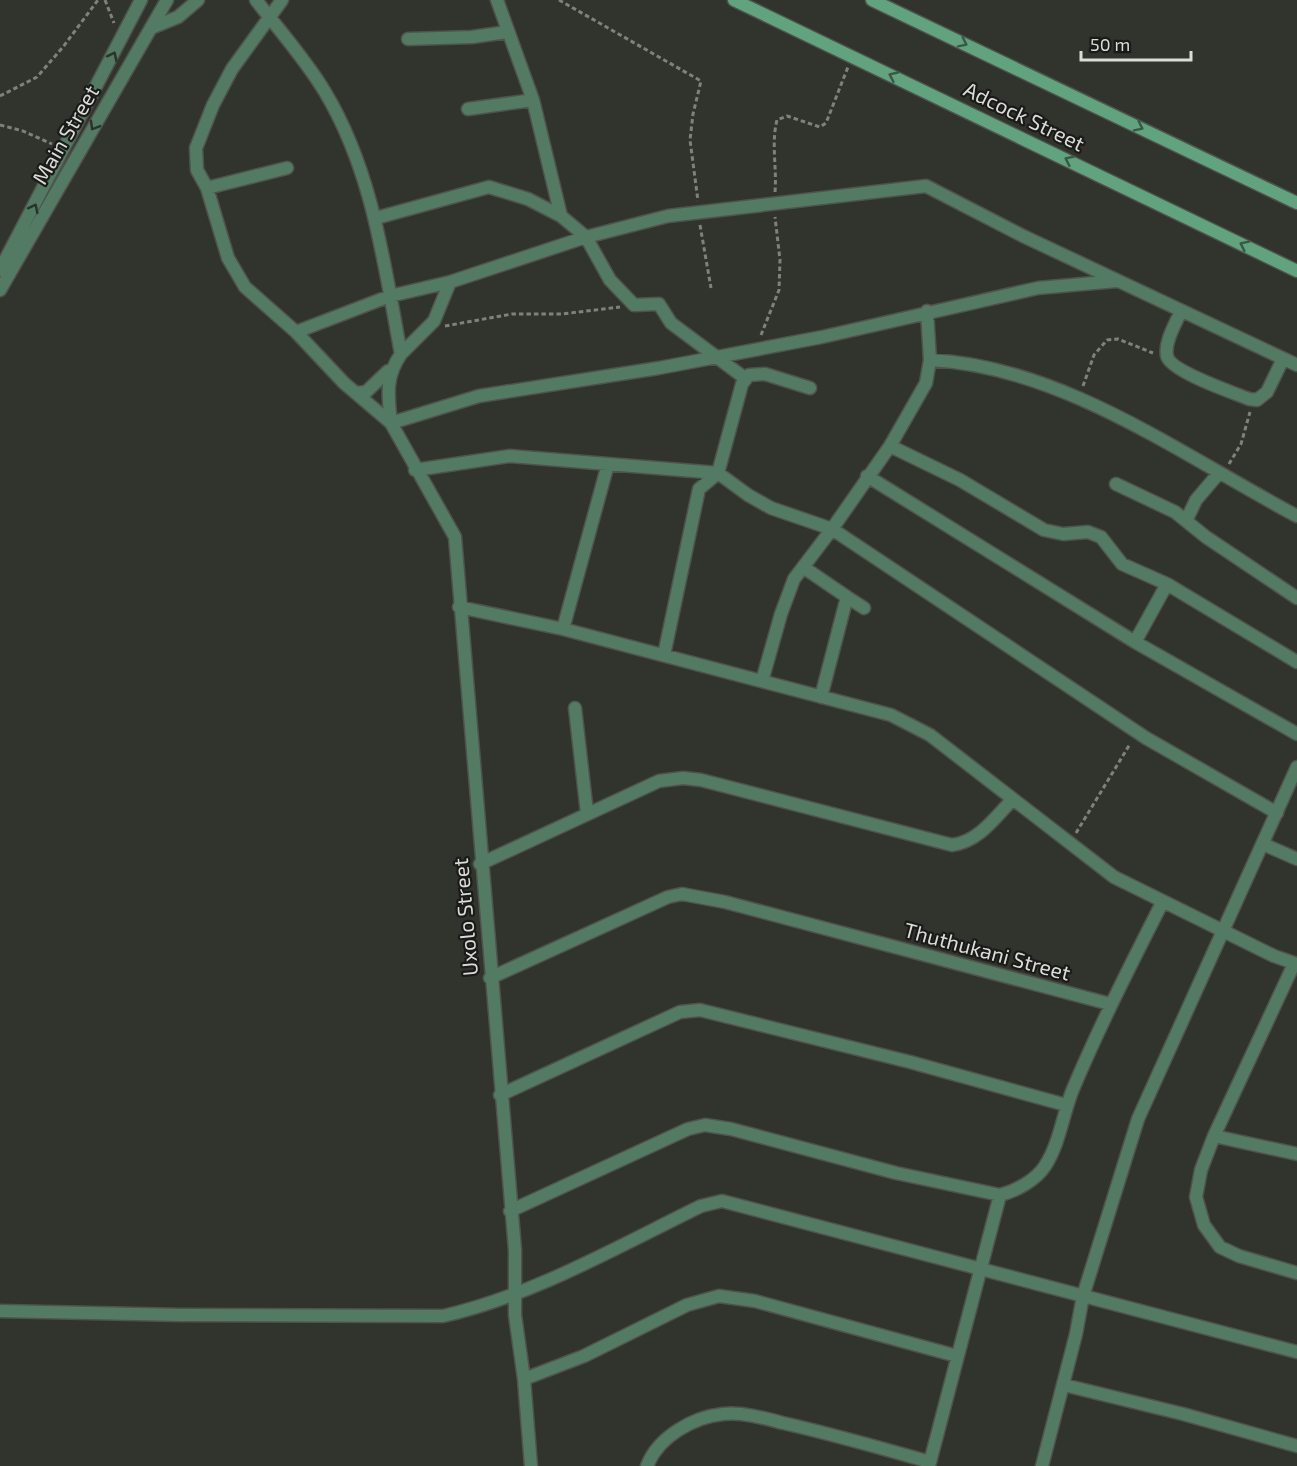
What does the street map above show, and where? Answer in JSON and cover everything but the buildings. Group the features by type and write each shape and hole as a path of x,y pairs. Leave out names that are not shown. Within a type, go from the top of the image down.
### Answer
{"main road":[{"name":"Adcock Street","path":"734,0 1297,271"},
{"name":"Adcock Street","path":"872,0 1297,203"}],"street":[{"name":"Main Street","path":"0,270 141,0"},
{"name":"Main Street","path":"0,290 167,0"},
{"path":"152,28 178,17 198,0"},
{"path":"256,0 324,90 357,155 376,218 401,354"},
{"path":"282,0 232,69 213,105 196,148 196,170 207,188 225,250 245,287 296,332 356,393 391,423"},
{"path":"496,0 533,100 561,216"},
{"path":"408,39 472,37 507,32"},
{"path":"468,109 533,100"},
{"path":"207,188 287,168"},
{"path":"296,332 390,296 450,282 586,237 668,216 926,186 1117,281 1297,364"},
{"path":"376,218 489,187 528,199 561,216 586,237 610,280 634,305 659,304 671,323 746,380"},
{"path":"391,423 479,396 659,368 822,337 927,311 1038,288 1117,281"},
{"path":"356,393 366,392 373,387 401,354 428,328 442,305 450,282"},
{"path":"762,681 788,591 890,446 926,383 930,360 927,311"},
{"path":"1181,311 1167,354 1170,362 1184,371 1254,400 1267,392 1283,359"},
{"path":"930,360 971,363 1079,398 1297,516"},
{"path":"392,367 387,384 391,423 415,470 510,456 718,473 748,495 771,508 832,529 1137,732 1277,813"},
{"path":"664,655 699,489 718,473 742,384 749,375 765,374 810,388"},
{"path":"890,446 960,480 1044,530 1095,534 1107,541 1122,564 1167,584 1297,662"},
{"path":"563,629 608,464"},
{"name":"Uxolo Street","path":"415,470 454,537 510,1211 516,1294 515,1314 524,1379 531,1466"},
{"path":"1186,521 1196,500 1219,473"},
{"path":"867,476 1135,642 1297,734"},
{"path":"1116,484 1159,503 1297,598"},
{"path":"803,567 864,608"},
{"path":"1135,642 1167,584"},
{"path":"821,696 847,597"},
{"path":"459,607 563,629 891,715 911,724 942,744 1114,877 1162,903 1296,964 1214,1136 1201,1170 1196,1197 1201,1217 1211,1238 1227,1251 1297,1272"},
{"path":"575,708 587,813"},
{"path":"1042,1466 1064,1384 1083,1296 1138,1119 1297,767"},
{"path":"480,864 659,781 683,778 701,780 952,845 970,840 979,834 1012,800"},
{"path":"1263,844 1297,859"},
{"name":"Thuthukani Street","path":"490,978 668,897 682,894 725,902 1110,1004"},
{"path":"510,1211 672,1136 705,1125 730,1129 896,1173 1000,1195 1022,1186 1045,1166 1066,1106 1110,1004 1162,903"},
{"path":"500,1095 672,1016 700,1010 910,1062 1066,1106"},
{"path":"1214,1136 1297,1154"},
{"path":"647,1466 657,1446 673,1434 715,1416 732,1414 792,1425 930,1464 1000,1195"},
{"path":"0,1311 202,1316 443,1316 476,1309 516,1294 702,1206 723,1201 1297,1352"},
{"path":"524,1379 584,1356 687,1305 719,1296 755,1301 957,1356"},
{"path":"1064,1384 1194,1416 1297,1446"}],"path":[{"path":"0,96 37,77 98,0"},
{"path":"105,0 122,38"},
{"path":"559,0 701,81 693,114 690,140 711,288"},
{"path":"755,348 779,290 780,260 774,203 776,174 772,140 777,120 787,116 820,126 826,123 852,57"},
{"path":"0,125 23,131 65,149"},
{"path":"428,328 512,314 562,314 634,305"},
{"path":"1079,398 1094,355 1107,340 1118,339 1156,355 1167,354"},
{"path":"1219,473 1229,464 1240,444 1254,400"},
{"path":"1069,842 1095,805 1137,732"}]}
